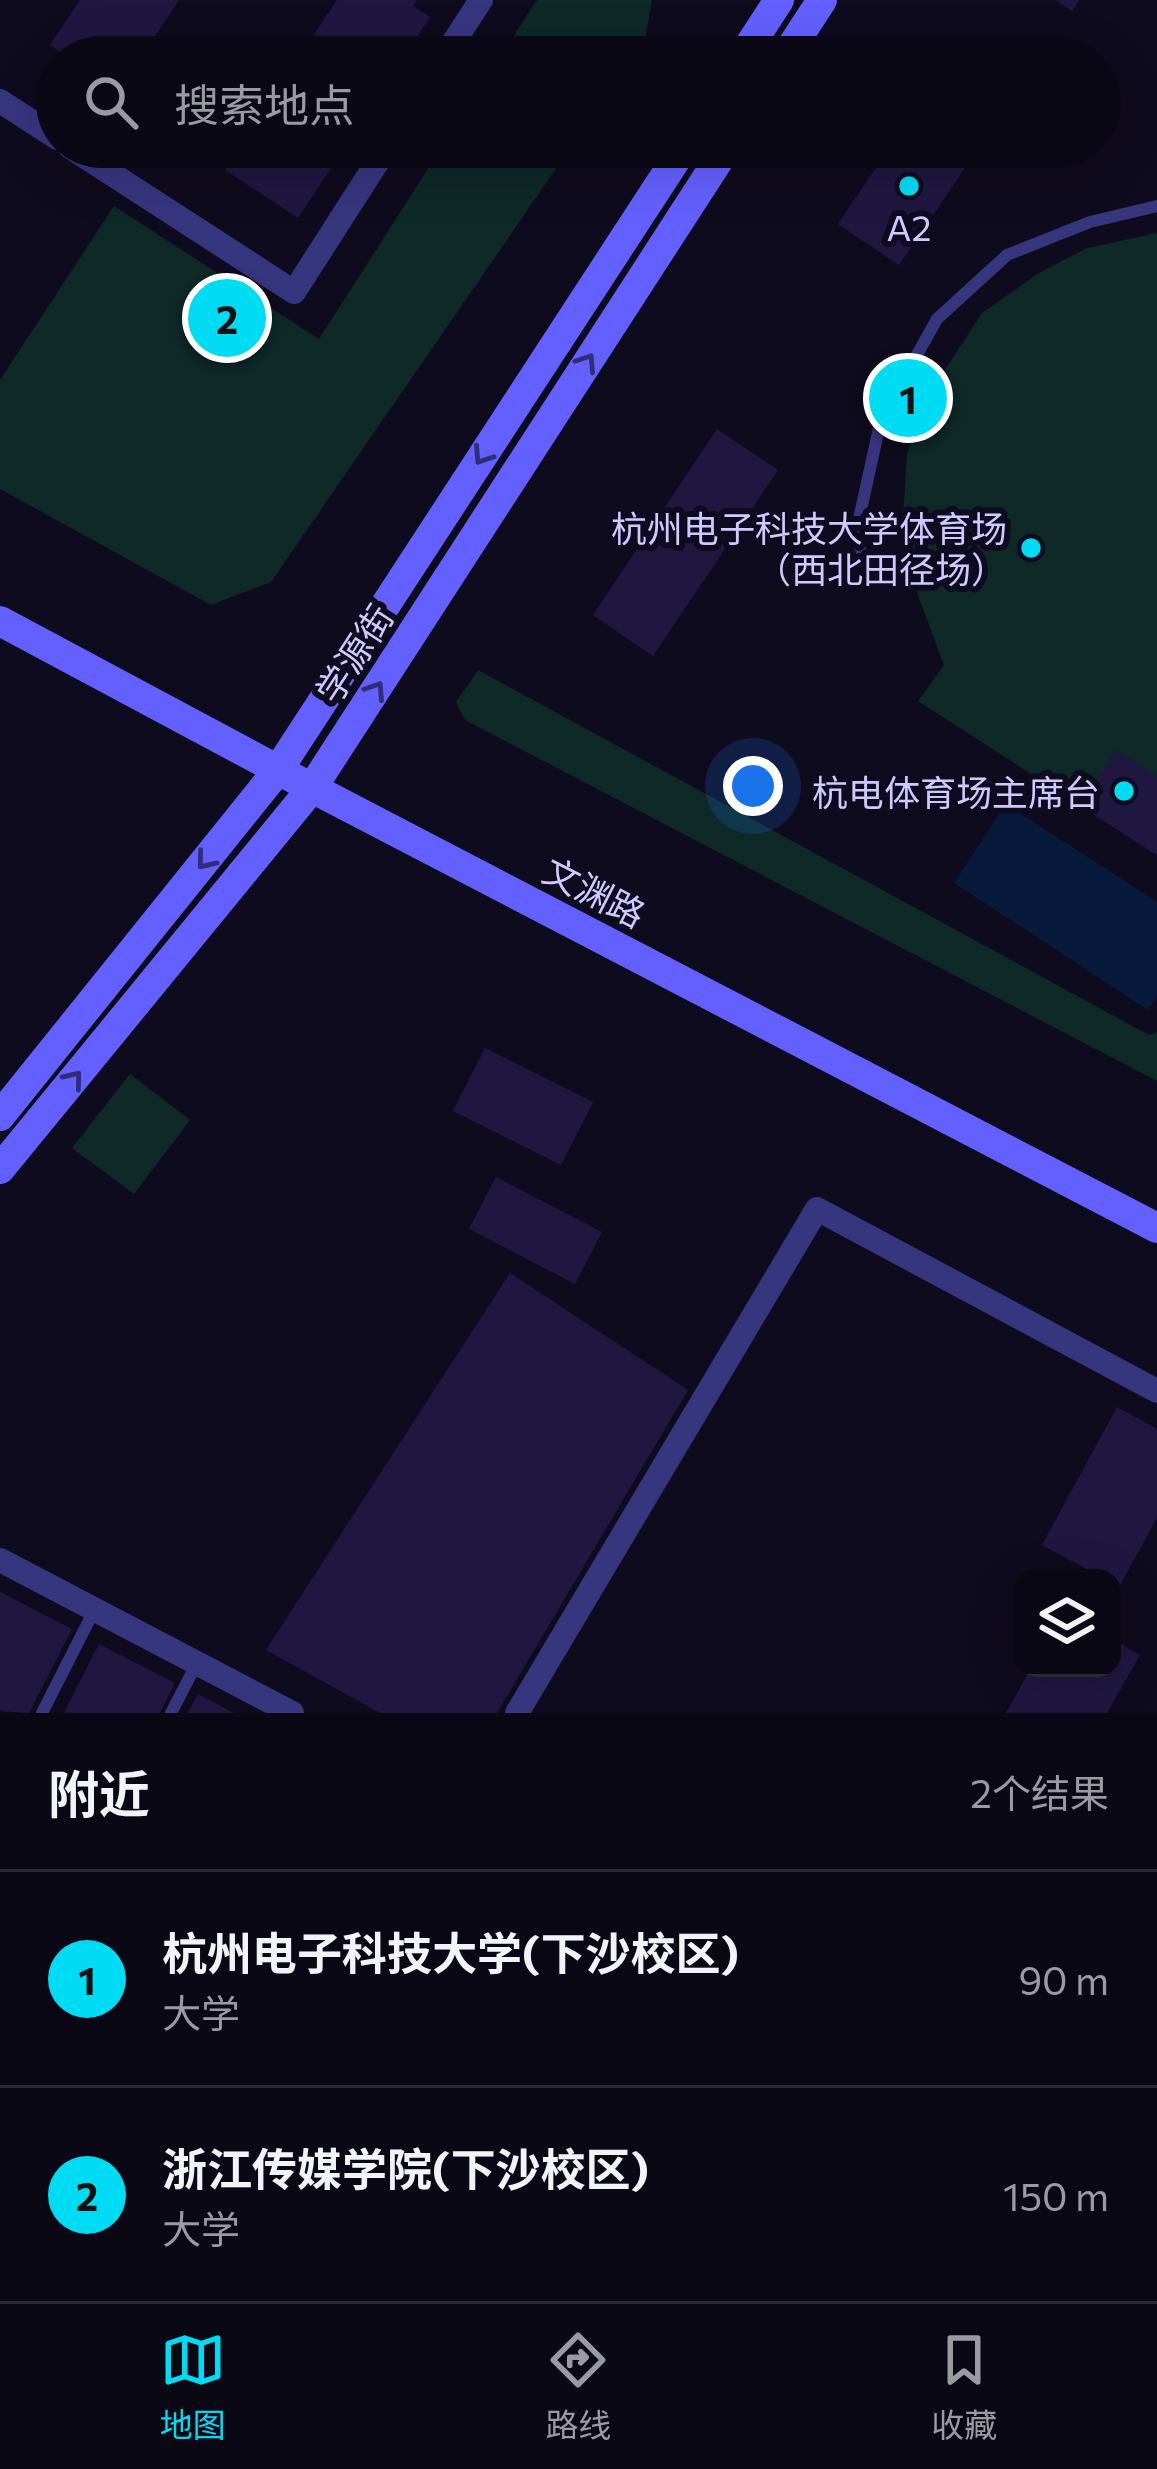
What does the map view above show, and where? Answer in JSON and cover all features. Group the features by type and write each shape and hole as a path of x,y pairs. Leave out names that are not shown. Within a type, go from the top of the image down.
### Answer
{"main road":[{"path":"756,36 779,0"},
{"path":"799,36 822,0"},
{"name":"学源街","path":"0,1116 278,770 670,168"},
{"name":"学源街","path":"0,1169 312,788 713,168"},
{"name":"文渊路","path":"0,620 1157,1228"}],"street":[{"path":"458,36 481,0"},
{"path":"0,101 36,124"},
{"path":"102,168 293,292 373,168"},
{"path":"518,1713 818,1209 1157,1390"},
{"path":"0,1560 292,1713"}],"lane":[{"path":"863,570 857,528 881,419 938,319 1007,255 1090,222 1157,206"},
{"path":"42,1713 95,1609"},
{"path":"171,1713 197,1663"}],"green space":[{"path":"537,0 652,0 646,36 514,36"},
{"path":"429,168 557,168 271,582 211,605 0,489 0,380 114,206 319,339"},
{"name":"杭州电子科技大学体育场 （西北田径场）","path":"1157,233 1157,855 918,701 944,665 902,535 907,453 935,385 982,313 1039,273 1087,248"},
{"path":"478,670 1149,1035 1157,1032 1157,1081 465,720 456,702"},
{"path":"130,1074 190,1120 134,1194 72,1148"}],"water":[{"path":"1006,804 1157,902 1157,997 1148,1010 954,883"}],"building":[{"path":"80,0 179,0 155,36 56,36"},
{"path":"337,0 417,0 413,6 430,17 418,36 313,36"},
{"path":"1055,0 1079,0 1072,11"},
{"path":"226,168 331,168 298,218"},
{"name":"A2","path":"876,168 965,168 899,265 838,224"},
{"path":"717,429 778,470 653,656 593,615"},
{"name":"杭电体育场主席台","path":"1116,750 1157,776 1157,855 1080,806"},
{"path":"485,1048 593,1102 561,1165 453,1111"},
{"path":"496,1177 602,1232 575,1284 469,1229"},
{"path":"510,1273 688,1390 497,1713 380,1713 266,1650"},
{"path":"1117,1407 1157,1429 1157,1518 1121,1583 1121,1569 1086,1569 1042,1545"},
{"path":"0,1592 72,1629 29,1713 0,1711"},
{"path":"99,1644 175,1683 160,1713 64,1713"},
{"path":"1121,1644 1140,1655 1107,1713 1006,1713 1026,1677 1121,1677"},
{"path":"198,1694 234,1713 188,1713"}],"place":[{"name":"A2","path":"909,186"},
{"name":"浙江传媒学院(下沙校区)","path":"227,318"},
{"name":"杭州电子科技大学(下沙校区)","path":"908,398"},
{"name":"杭州电子科技大学体育场 （西北田径场）","path":"1031,548"},
{"name":"杭电体育场主席台","path":"1124,791"}]}
